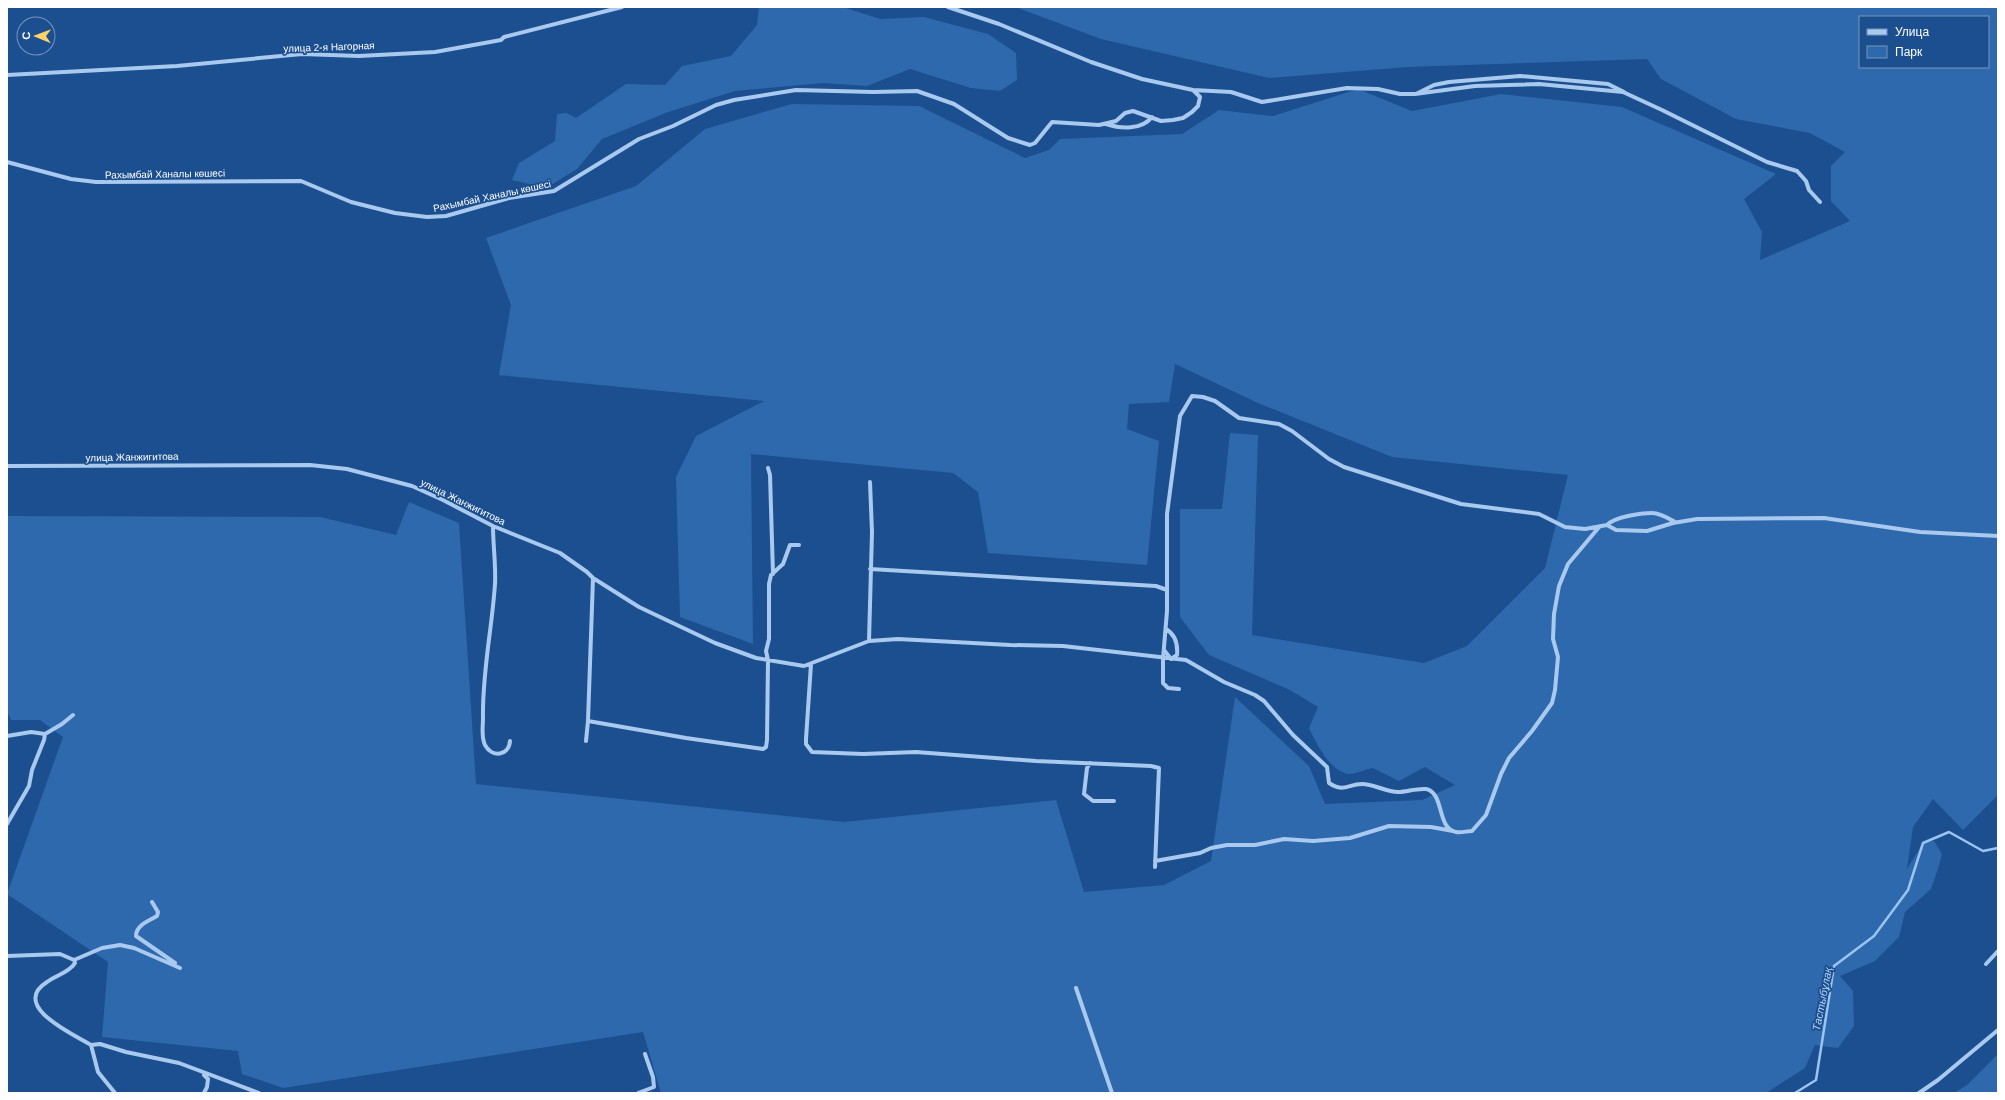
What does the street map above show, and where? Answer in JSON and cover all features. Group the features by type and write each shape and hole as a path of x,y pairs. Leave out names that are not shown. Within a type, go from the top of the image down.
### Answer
{"street":[{"name":"улица 2-я Нагорная","path":"7,75 177,66 302,54 359,56 449,50 501,40 504,37 541,26 622,7"},
{"path":"948,7 999,24 1124,74 1158,84 1193,90 1231,92 1262,102 1347,88 1378,89 1400,94 1415,94 1475,86 1539,84 1626,93"},
{"path":"1415,94 1427,88 1449,82 1520,76 1608,84 1620,88 1626,93 1767,162 1797,171 1806,181 1809,190 1820,202"},
{"name":"Рахымбай Ханалы көшесі","path":"7,162 71,179 102,183 301,182 351,202 395,213 427,218 446,216 509,198 554,191 639,139 673,126 716,106 734,100 796,90 873,92 917,91 954,104 1008,138 1030,145 1035,143 1052,122 1105,124"},
{"path":"1105,124 1116,122 1125,112 1133,111 1161,121 1183,118 1198,106 1200,97 1193,90"},
{"path":"1105,124 1115,127 1132,128 1148,122 1152,117"},
{"path":"1179,689 1168,688 1163,683 1163,658 1166,629 1168,514 1174,453 1180,416 1192,396 1215,401 1239,418 1279,424 1292,431 1344,467 1433,496 1478,508 1539,514 1565,527 1585,529 1607,525 1616,530 1647,530 1675,522 1697,520 1824,518 1920,532 1998,536"},
{"name":"улица Жанжигитова","path":"7,466 180,464 326,466 363,473 412,486 493,526 554,550 587,572 592,578 629,602 682,628 746,655 800,666 810,664"},
{"path":"768,468 770,475 773,574"},
{"path":"869,641 872,532 870,482"},
{"path":"1607,525 1610,521 1629,516 1651,513 1660,515 1675,522"},
{"path":"493,526 495,582 483,702 483,741 487,748 493,753 500,754 506,752 509,748 510,741"},
{"path":"1155,860 1200,853 1211,848 1227,845 1256,845 1284,839 1313,841 1350,838 1389,826 1431,827 1456,832 1472,831 1486,815 1501,774 1509,758 1532,731 1552,703 1555,690 1558,657 1553,639 1554,614 1558,586 1568,564 1600,526"},
{"path":"588,720 686,738 763,749 766,747 768,660 766,651 769,639 769,584 773,574 783,564 790,544 799,546"},
{"path":"870,569 1156,586 1167,590"},
{"path":"586,742 592,578"},
{"path":"1166,629 1172,632 1178,646 1177,655 1171,659"},
{"path":"1155,867 1159,768 1151,766 1090,764 916,752 863,754 812,752 806,744 810,664 869,641 898,638 1010,646 1063,646 1186,660 1196,664 1224,682 1255,695 1264,701 1276,717 1327,767 1329,782 1334,785 1350,787 1362,784 1399,792 1413,789 1427,789 1434,793 1447,826 1456,832"},
{"path":"1164,650 1164,653 1171,659"},
{"path":"7,736 30,732 44,734 62,724 73,715"},
{"path":"7,824 29,786 32,770 44,740 44,734"},
{"path":"1090,764 1087,768 1084,794 1093,802 1114,801"},
{"path":"7,956 60,954 74,960 102,948 120,945 134,948 178,967 174,962 136,936 136,931 140,926 157,916 158,912 152,902"},
{"path":"1986,964 1998,951"},
{"path":"74,960 75,963 71,968 40,987 36,994 37,1003 42,1014 52,1023 91,1046 100,1044 126,1052 179,1063 260,1093"},
{"path":"1076,988 1112,1093"},
{"path":"1919,1093 1938,1080 1998,1030"},
{"path":"91,1046 98,1072 115,1093"},
{"path":"638,1093 654,1087 653,1078 645,1054"},
{"path":"203,1073 208,1079 208,1087 204,1093"}],"green space":[{"path":"759,7 843,7 880,19 924,17 988,34 1016,53 1017,80 1000,91 971,88 910,69 867,86 823,83 735,91 668,112 602,139 577,169 546,188 512,180 519,163 555,141 557,114 567,113 576,118 626,84 665,85 682,66 731,56 757,25"},
{"path":"1015,7 1998,7 1998,795 1963,830 1933,799 1913,827 1907,869 1923,843 1934,841 1942,854 1938,869 1931,889 1905,912 1899,937 1875,961 1840,976 1853,991 1854,1026 1838,1048 1815,1045 1805,1068 1766,1093 661,1093 643,1032 283,1088 242,1074 238,1051 102,1037 108,962 7,894 63,737 40,720 11,720 7,711 7,516 320,517 396,535 409,502 459,523 476,784 844,822 1056,800 1084,892 1164,885 1211,861 1235,697 1309,766 1325,804 1422,800 1455,785 1425,767 1399,781 1373,768 1352,774 1342,772 1335,768 1324,756 1309,728 1318,707 1290,690 1209,655 1180,617 1180,509 1222,509 1230,433 1258,435 1252,635 1424,663 1467,646 1545,568 1568,475 1392,457 1258,403 1175,364 1169,402 1129,404 1127,429 1159,441 1147,565 988,553 978,492 953,473 751,454 753,644 680,617 676,477 696,436 764,401 499,375 511,305 486,238 636,186 705,129 792,104 919,106 1025,158 1049,150 1060,139 1182,134 1219,110 1273,116 1358,89 1412,111 1501,94 1622,107 1776,174 1744,199 1762,232 1760,260 1850,221 1831,201 1831,166 1845,152 1810,133 1736,119 1661,79 1647,59 1408,67 1269,78 1101,39"},
{"path":"1998,1054 1998,1093 1954,1093 1967,1085"}],"waterway":[{"name":"Тастыбұлақ","path":"1795,1093 1816,1080 1834,966 1874,936 1908,890 1923,843 1949,832 1983,851 1998,848"}]}
